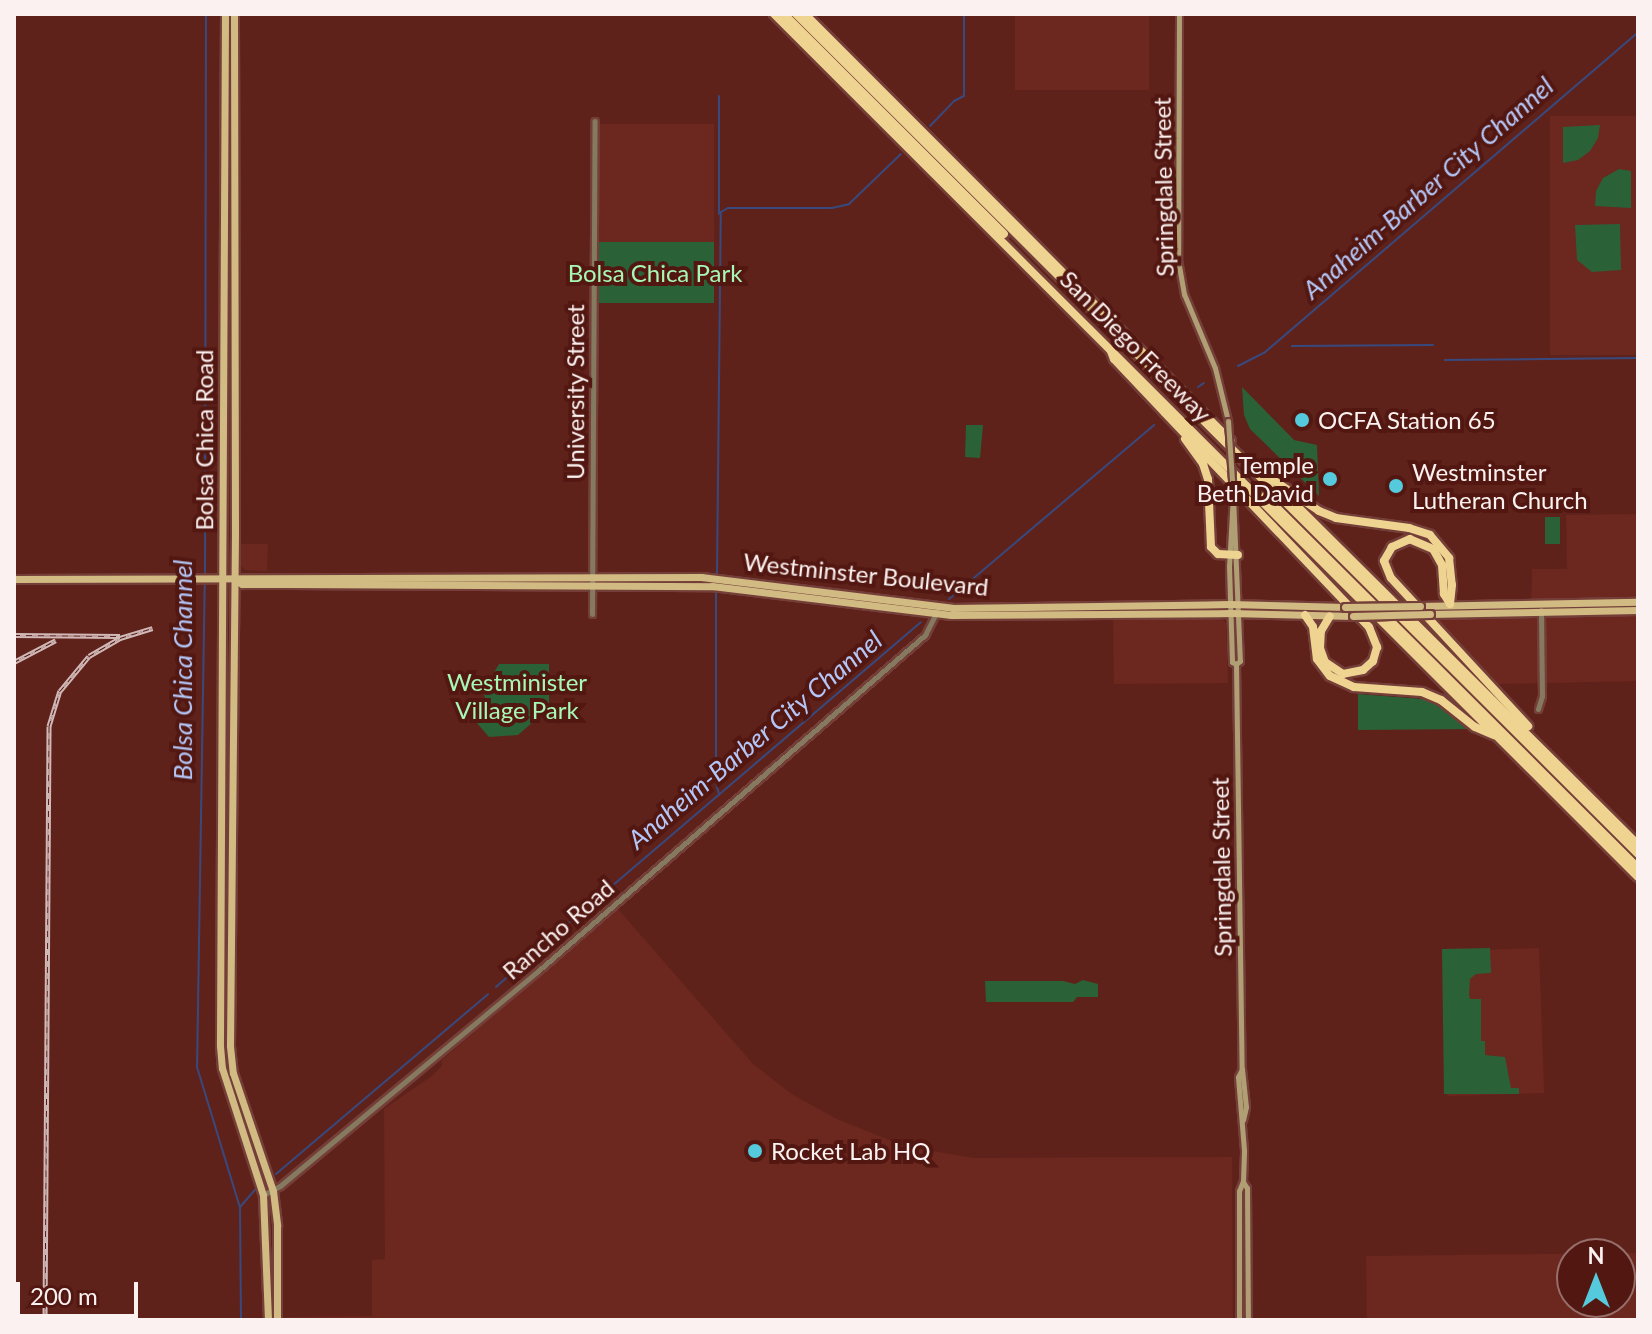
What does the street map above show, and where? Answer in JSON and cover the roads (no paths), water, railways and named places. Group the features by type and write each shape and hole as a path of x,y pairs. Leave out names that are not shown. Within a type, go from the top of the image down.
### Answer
{"highway":[{"name":"San Diego Freeway","path":"774,14 1108,344 1638,877"},
{"path":"784,14 1638,868"},
{"path":"796,14 1638,854"},
{"name":"San Diego Freeway","path":"805,14 1260,471 1638,844"},
{"path":"1108,344 1114,359 1369,627 1377,647 1373,661 1363,670 1343,674 1325,662 1320,648 1321,631 1330,616"},
{"path":"1165,413 1205,469 1211,547 1218,554 1234,555"},
{"path":"1260,471 1319,511 1336,518 1409,528 1430,535 1449,558 1452,585 1450,604"},
{"path":"1450,604 1444,594 1442,565 1433,549 1410,539 1392,547 1384,561 1391,578 1478,669 1576,781"},
{"path":"1305,615 1313,627 1317,659 1330,676 1354,687 1422,692 1441,700 1475,727 1498,737"}],"main road":[{"name":"Bolsa Chica Road","path":"225,14 222,1068 263,1195 268,1320"},
{"name":"Bolsa Chica Road","path":"234,14 232,361 235,580 231,1059 273,1191 277,1226 277,1320"},
{"name":"Springdale Street","path":"1179,14 1178,260 1184,294 1215,368 1228,421 1233,495 1232,662 1236,664 1242,1069 1238,1077 1243,1120 1248,1320"},
{"path":"223,397 227,393 227,367 232,361 227,354 224,321"},
{"name":"Westminster Boulevard","path":"14,579 235,580 242,584 292,584 720,578 937,610 1450,604 1638,610"},
{"name":"Westminster Boulevard","path":"1234,608 1330,616 1450,615 1541,606 1638,602"},
{"path":"1450,604 1450,615"},
{"path":"222,893 232,902 225,905 222,920"},
{"name":"Springdale Street","path":"1239,1320 1239,1201 1243,1181"},
{"path":"1239,1201 1246,1206"}],"street":[{"name":"University Street","path":"592,614 595,121"},
{"path":"1538,709 1542,696 1541,606"},
{"name":"Rancho Road","path":"263,1195 273,1191 437,1057 925,635 937,610"}],"waterway":[{"name":"Bolsa Chica Channel","path":"206,14 205,566 197,1067 240,1208 241,1320"},
{"path":"930,126 954,101 964,96 964,14"},
{"name":"Anaheim-Barber City Channel","path":"1238,366 1264,353 1638,33"},
{"path":"719,96 719,214"},
{"path":"717,574 721,212 728,208 832,208 849,204 901,154"},
{"path":"1292,346 1433,345"},
{"path":"1445,360 1638,358"},
{"path":"1198,387 1204,383"},
{"name":"Anaheim-Barber City Channel","path":"949,599 1154,425"},
{"path":"716,592 716,783 719,794"},
{"name":"Anaheim-Barber City Channel","path":"612,886 921,622"},
{"name":"Anaheim-Barber City Channel","path":"496,987 606,890"},
{"name":"Anaheim-Barber City Channel","path":"276,1174 488,994"},
{"name":"Anaheim-Barber City Channel","path":"240,1207 255,1190"}],"railway":[{"path":"45,1320 49,726 60,691 89,656 120,638 153,628"},
{"path":"14,635 120,636"},
{"path":"14,662 56,640"}],"place":[{"name":"OCFA Station 65","path":"1302,420"},
{"name":"Temple Beth David","path":"1330,479"},
{"name":"Westminster Lutheran Church","path":"1396,486"},
{"name":"Rocket Lab HQ","path":"755,1151"}],"park label":[{"name":"Bolsa Chica Park","path":"655,273"},
{"name":"Westminister Village Park","path":"517,696"}]}
